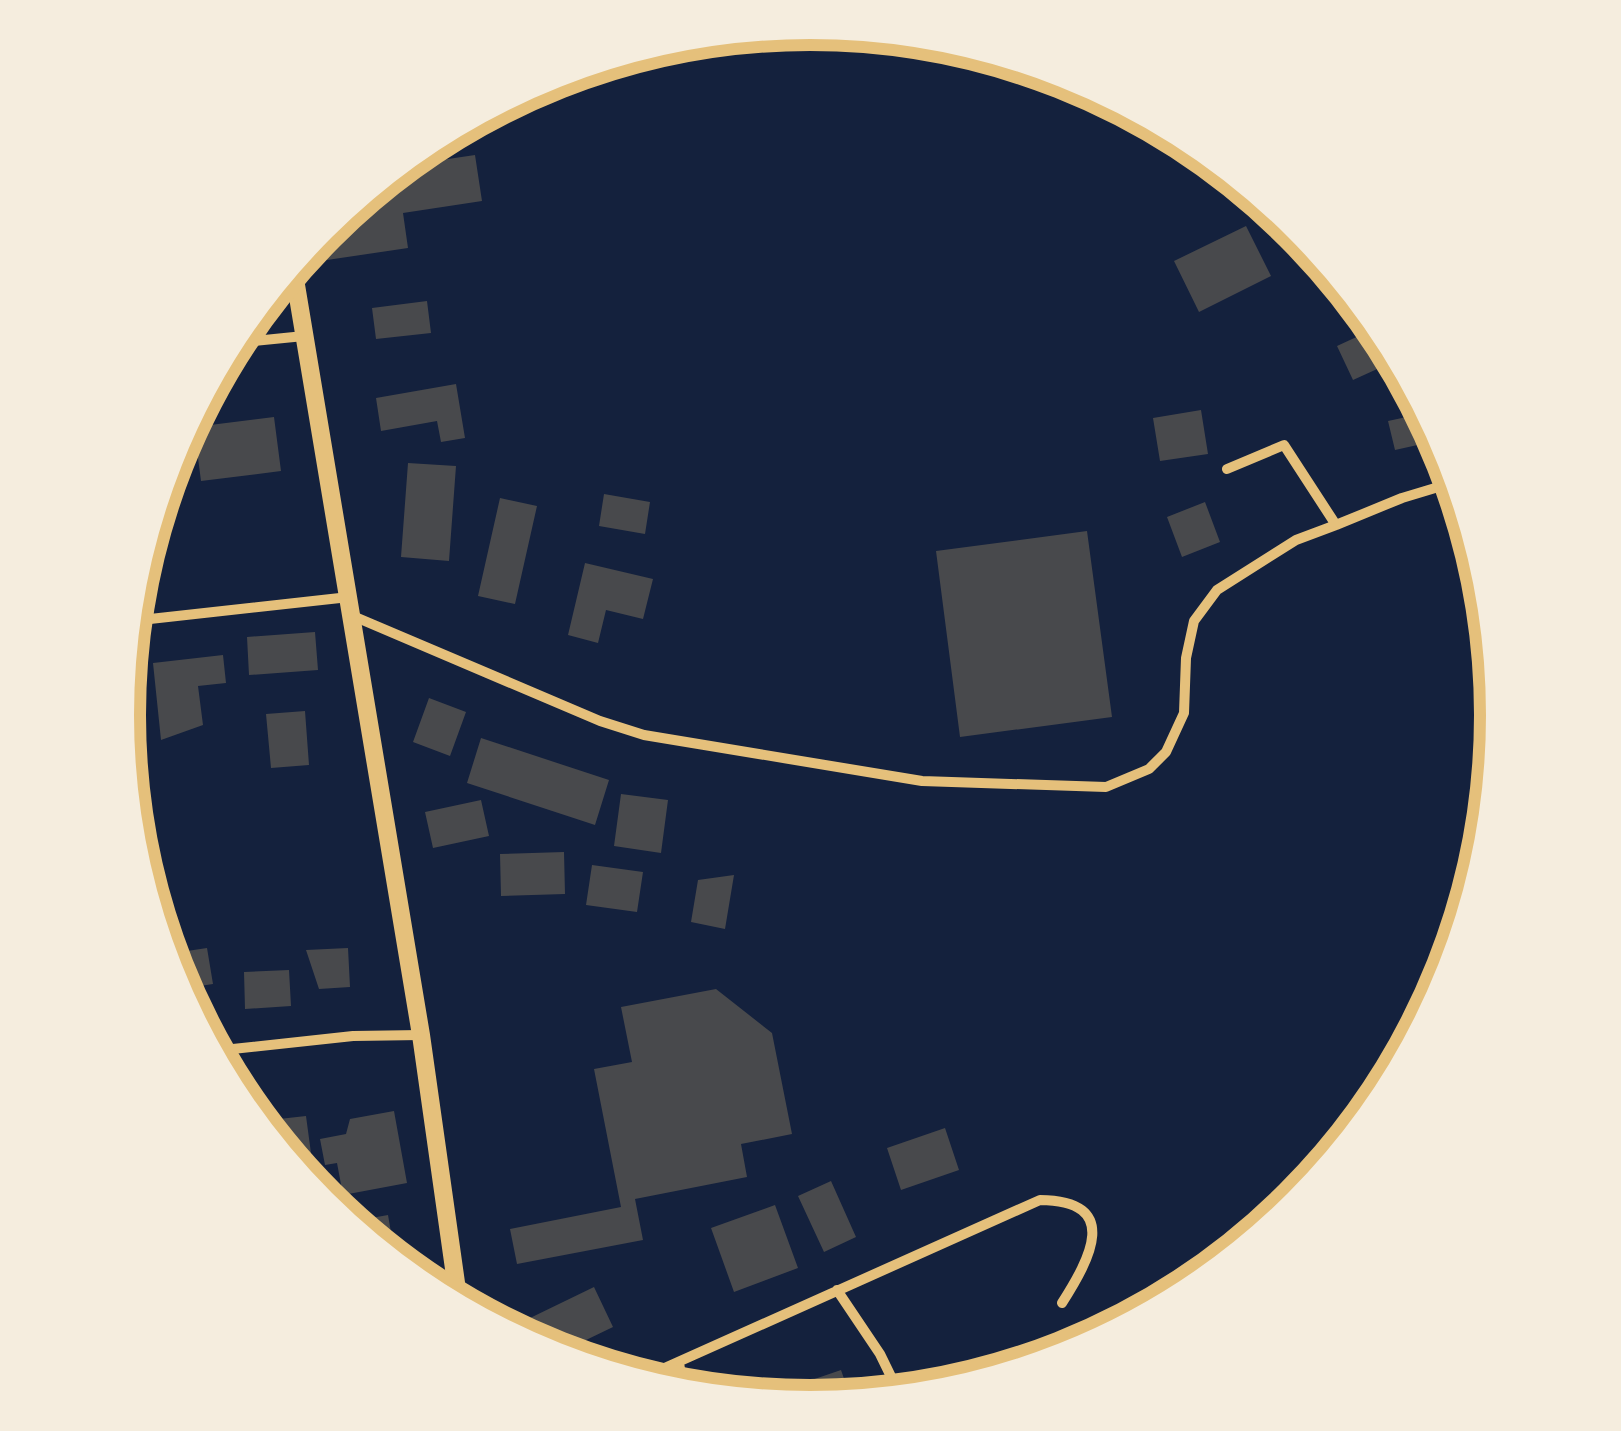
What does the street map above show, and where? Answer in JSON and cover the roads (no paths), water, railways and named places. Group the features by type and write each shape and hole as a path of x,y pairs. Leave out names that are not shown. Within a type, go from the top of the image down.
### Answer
{"street":[{"path":"296,286 421,1035 456,1284"},
{"path":"254,341 304,336"},
{"path":"1228,469 1284,445 1336,525"},
{"path":"147,620 351,607 600,721 644,734 922,782 1106,787 1149,769 1166,752 1184,712 1186,658 1194,621 1217,590 1296,540 1440,487"},
{"path":"230,1050 353,1036 421,1035"},
{"path":"663,1369 1040,1200 1060,1200 1078,1206 1090,1220 1094,1242 1087,1263 1062,1303"},
{"path":"836,1290 880,1354 893,1381"},
{"path":"678,1362 680,1373"}]}
